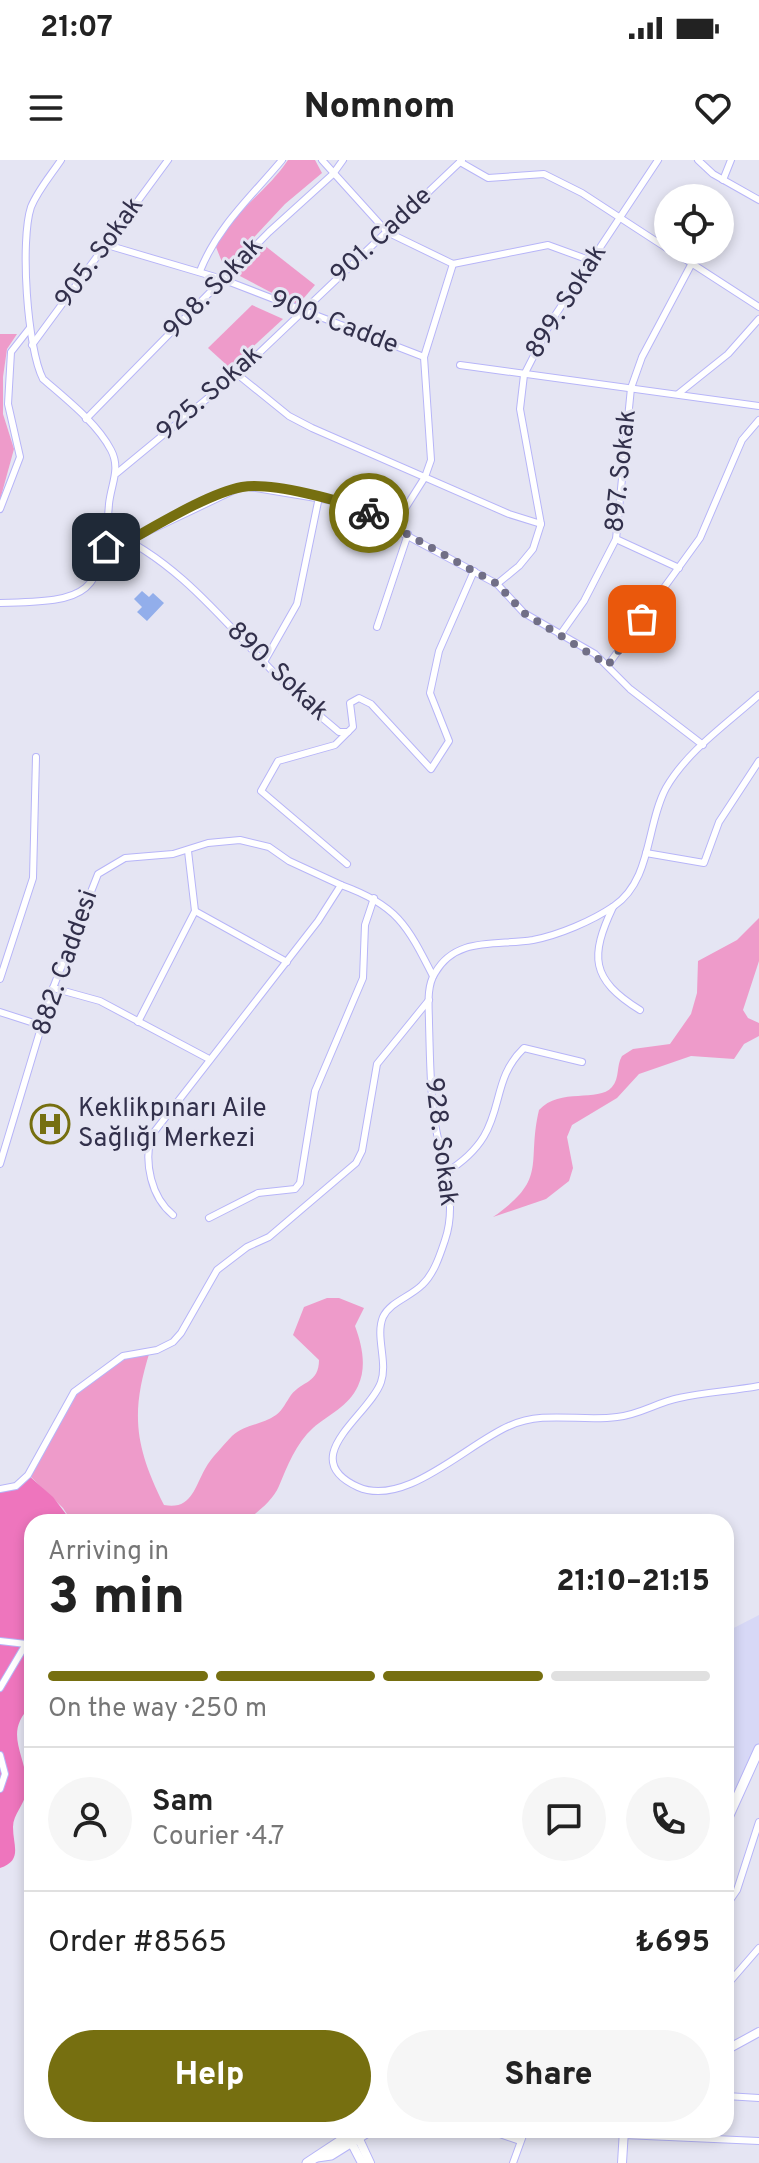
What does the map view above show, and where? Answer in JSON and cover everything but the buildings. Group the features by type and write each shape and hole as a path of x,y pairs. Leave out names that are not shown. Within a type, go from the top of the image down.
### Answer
{"main road":[{"path":"734,1804 759,1749"},
{"path":"307,2163 317,2157 331,2155 352,2138"}],"street":[{"path":"0,603 51,602 83,592 102,566 110,493 117,473 111,448 86,419 43,379 29,329 29,218 35,199 61,160"},
{"name":"905. Sokak","path":"32,345 168,160"},
{"path":"200,271 211,243 236,209 282,160"},
{"path":"322,160 387,232 453,264 548,245 592,261"},
{"name":"908. Sokak","path":"86,419 222,279 333,174 343,160"},
{"name":"899. Sokak","path":"541,524 520,409 524,375 552,320 658,160"},
{"path":"698,160 723,180 759,200"},
{"path":"723,180 731,160"},
{"path":"461,161 488,178 544,174 582,193 654,240"},
{"name":"901. Cadde","path":"300,312 461,161"},
{"name":"900. Cadde","path":"107,245 200,271 300,312 424,357"},
{"path":"394,526 425,477 431,445 424,357 453,264"},
{"name":"897. Sokak","path":"560,635 584,601 616,539 631,388 642,357 691,264"},
{"path":"694,264 759,307"},
{"name":"925. Sokak","path":"117,473 237,374 300,312"},
{"path":"678,394 728,354 759,319"},
{"path":"0,509 20,457 8,404 11,352 29,329"},
{"path":"460,365 759,406"},
{"path":"237,374 289,416 425,477 541,524 533,549 519,566 497,584"},
{"path":"608,665 700,538 742,440 759,420"},
{"path":"130,540 243,486 346,503 394,526 497,584 524,613 608,665 630,689 703,745"},
{"path":"264,662 297,604 319,497"},
{"name":"890. Sokak","path":"108,531 130,540 195,590 264,662 339,732 348,732 353,727 350,703 359,698 371,704 431,769 449,741 430,693 439,651 474,571"},
{"path":"377,627 408,534"},
{"path":"616,539 679,568"},
{"path":"640,1010 618,994 599,965 595,951 613,907 637,879 651,825 668,785 703,745 759,695"},
{"path":"347,864 261,791 278,761 335,745 348,732"},
{"path":"0,979 33,878 36,757"},
{"path":"646,853 704,863 719,822 759,761"},
{"name":"882. Caddesi","path":"0,1164 53,988 98,874 125,858 188,851 208,843 251,842 269,847 289,861 374,898 405,923 433,976"},
{"path":"138,1022 195,911 188,851"},
{"path":"173,1215 157,1198 148,1148 151,1136 287,962 341,885"},
{"path":"295,1189 302,1173 315,1091 363,978 365,925 374,898"},
{"path":"433,976 450,955 466,947 536,940 613,907"},
{"path":"195,911 287,962"},
{"name":"928. Sokak","path":"433,976 429,1000 430,1082 450,1193 447,1237 430,1276 385,1313 381,1323 384,1352 381,1382 375,1396 335,1443 333,1457 343,1476 351,1483 377,1491 404,1487 490,1435 535,1418 615,1418 676,1398 759,1386"},
{"path":"53,988 100,1001 209,1059"},
{"path":"0,1489 16,1486 28,1475 74,1392 123,1356 157,1350 173,1342 181,1333 210,1277 247,1247 269,1237 306,1202 356,1163 362,1151 377,1064 429,1000"},
{"path":"0,1012 43,1026"},
{"path":"445,1173 466,1160 487,1137 512,1064 524,1048 582,1062"},
{"path":"295,1189 306,1202"},
{"path":"209,1218 258,1193 295,1189"},
{"path":"0,1641 24,1644"},
{"path":"0,1688 24,1647"},
{"path":"0,1755 5,1774 0,1789"},
{"path":"734,1894 759,1822"},
{"path":"734,1977 759,1948"},
{"path":"734,2046 759,2032"},
{"path":"734,2096 759,2098"},
{"path":"355,2138 362,2163"},
{"path":"355,2138 370,2163"},
{"path":"511,2138 520,2141"},
{"path":"513,2163 521,2138"},
{"path":"622,2163 624,2138"},
{"path":"708,2138 759,2141"}],"shaded area":[{"path":"288,160 315,160 322,173 285,204 229,264 222,262 216,247 223,235"},
{"path":"264,245 315,285 297,306 238,275"},
{"path":"252,305 283,319 230,368 208,348"},
{"path":"0,334 17,334 7,349 3,377 3,414 14,449 0,500"},
{"path":"759,918 759,961 743,1010 748,1018 759,1023 759,1036 744,1044 734,1059 691,1056 639,1074 617,1098 572,1125 567,1137 573,1168 569,1181 546,1199 493,1217 522,1192 529,1181 539,1110 557,1099 606,1092 614,1083 622,1056 633,1049 670,1044 691,1014 697,993 698,961 737,940"},
{"path":"327,1298 339,1298 364,1308 355,1326 362,1356 361,1379 349,1399 307,1434 272,1497 254,1514 67,1514 29,1475 65,1403 123,1356 150,1351 138,1412 142,1447 164,1505 173,1506 186,1501 210,1461 232,1436 276,1415 295,1390 316,1373 319,1360 293,1335 304,1307"},
{"path":"28,1475 53,1497 66,1514 24,1514 24,1715 17,1736 24,1767 24,1801 13,1827 14,1857 0,1868 0,1489"},
{"path":"759,1615 759,1749 734,1804 734,1628"}],"way so far":[{"path":"369,513 497,584 524,613 595,654 608,665 642,619"}],"place":[{"name":"Keklikpınarı Aile Sağlığı Merkezi","path":"50,1124"}],"route":[{"path":"106,547 108,531 130,540 169,518 243,486 310,495 346,503 369,513"}]}
